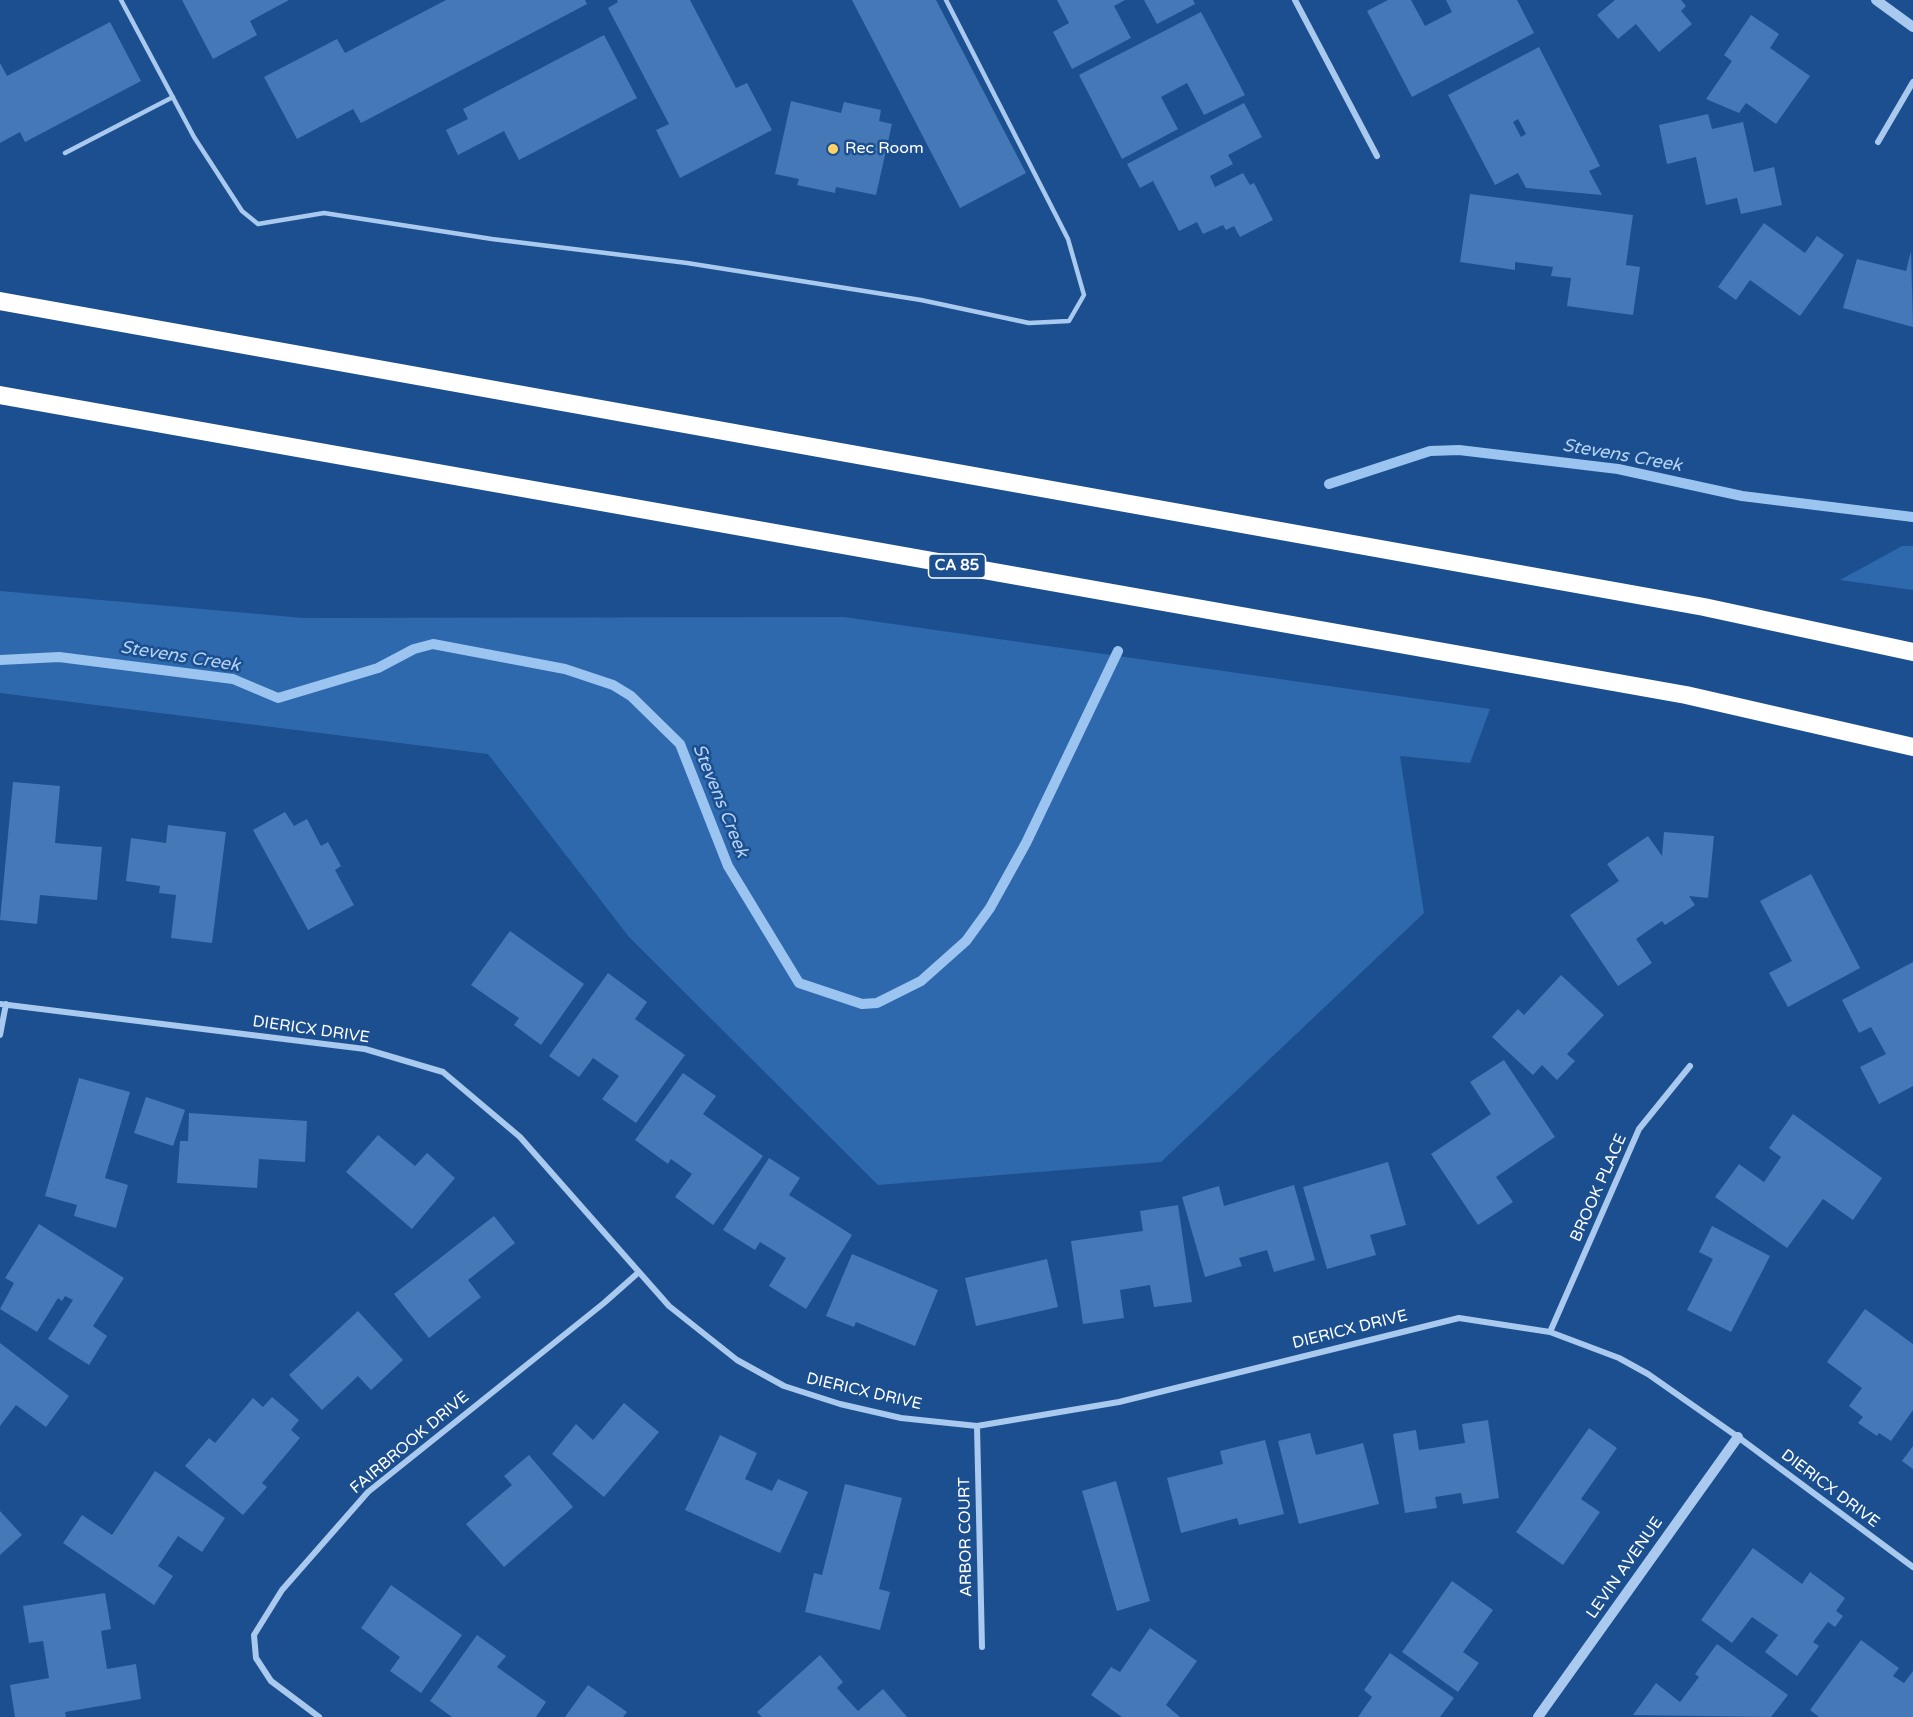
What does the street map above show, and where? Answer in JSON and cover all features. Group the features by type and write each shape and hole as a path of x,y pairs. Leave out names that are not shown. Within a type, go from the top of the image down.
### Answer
{"highway":[{"path":"0,301 1693,605 1913,652"},
{"name":"CA 85","path":"0,395 1686,695 1913,747"}],"street":[{"path":"1295,0 1377,156"},
{"path":"1876,0 1913,27"},
{"path":"1878,142 1913,82"},
{"path":"0,1035 3,1004"},
{"name":"DIERICX DRIVE","path":"3,1004 365,1049 443,1072 520,1137 669,1306 736,1360 784,1386 900,1418 977,1426 1119,1402 1459,1317 1550,1332 1619,1358 1648,1374 1737,1437 1913,1567"},
{"name":"BROOK PLACE","path":"1550,1332 1639,1129 1690,1066"},
{"name":"FAIRBROOK DRIVE","path":"320,1717 271,1682 256,1658 254,1635 282,1590 368,1492 604,1303 639,1272"},
{"name":"ARBOR COURT","path":"977,1426 982,1647"},
{"name":"LEVIN AVENUE","path":"1538,1717 1737,1437"}],"lane":[{"path":"121,0 194,136 242,211 258,224 324,213 492,239 687,263 921,300 1029,323 1070,321 1084,295 1068,239 946,0"},
{"path":"65,153 173,97"}],"shaded area":[{"path":"1902,546 1913,546 1913,590 1840,580"},
{"path":"0,591 303,618 844,617 1490,709 1470,763 1400,756 1424,913 1161,1162 878,1185 629,937 488,754 0,693"}],"building":[{"path":"182,0 289,0 250,21 257,35 213,59"},
{"path":"446,0 585,0 587,4 361,123 353,109 297,139 264,77 337,39 345,53"},
{"path":"617,0 690,0 736,88 747,83 772,130 680,178 656,130 669,124 608,8 618,2"},
{"path":"852,0 936,0 1026,173 960,208"},
{"path":"1057,0 1125,0 1114,6 1131,38 1072,69 1053,32 1069,23"},
{"path":"1144,0 1193,0 1195,4 1157,24"},
{"path":"1388,0 1411,0 1425,26 1452,12 1446,0 1517,0 1534,33 1412,97 1367,11"},
{"path":"1615,0 1681,0 1686,6 1681,11 1692,24 1659,52 1636,24 1618,39 1597,15"},
{"path":"1201,12 1245,95 1204,115 1187,83 1161,97 1178,129 1122,159 1079,75"},
{"path":"1751,15 1779,34 1770,48 1810,76 1776,124 1746,103 1739,113 1706,99 1732,61 1724,55"},
{"path":"110,22 141,81 25,142 20,132 0,143 0,63 7,76"},
{"path":"604,35 637,98 519,160 504,131 458,155 446,130 468,119 463,109"},
{"path":"1539,47 1600,166 1589,171 1602,195 1526,188 1518,173 1495,185 1448,95","holes":["1518,119 1526,134 1521,137 1513,122"]},
{"name":"Rec Room","path":"791,101 841,113 844,102 881,110 879,121 892,124 876,195 836,187 835,193 797,185 799,179 775,174"},
{"path":"1244,103 1262,137 1228,155 1233,164 1210,176 1215,187 1243,173 1250,185 1254,183 1273,220 1240,237 1234,226 1226,230 1223,225 1203,234 1197,222 1179,231 1153,181 1140,188 1127,164"},
{"path":"1708,114 1712,129 1743,122 1754,172 1774,167 1782,205 1741,214 1737,198 1706,205 1696,157 1667,164 1659,125"},
{"path":"1470,194 1633,215 1626,265 1640,267 1633,315 1567,306 1571,278 1551,276 1553,267 1515,262 1515,270 1460,262"},
{"path":"1764,223 1805,253 1817,236 1844,255 1800,316 1750,280 1736,300 1718,287"},
{"path":"1911,251 1913,327 1843,308 1857,259 1906,271"},
{"path":"13,782 60,786 55,843 102,847 97,900 40,895 37,924 0,920"},
{"path":"285,812 294,826 307,819 321,846 328,842 341,866 335,870 354,905 308,930 253,830"},
{"path":"168,825 226,832 212,943 171,938 176,895 159,893 160,886 126,881 131,838 166,843"},
{"path":"1664,832 1714,836 1708,898 1689,896 1695,905 1665,925 1662,921 1636,939 1652,963 1618,986 1570,915 1619,881 1607,864 1648,836 1662,856"},
{"path":"1811,874 1860,968 1788,1007 1769,973 1792,961 1760,901"},
{"path":"510,931 584,984 541,1045 514,1025 519,1018 471,985"},
{"path":"1913,962 1913,1086 1879,1104 1860,1067 1886,1054 1871,1027 1859,1033 1842,1000"},
{"path":"608,973 647,1002 635,1019 685,1055 636,1123 602,1099 619,1076 593,1058 579,1077 549,1056"},
{"path":"1561,975 1604,1015 1567,1054 1575,1061 1557,1080 1542,1065 1533,1075 1492,1037 1518,1009 1524,1015"},
{"path":"1504,1060 1555,1137 1496,1177 1513,1202 1478,1225 1431,1154 1491,1114 1470,1082"},
{"path":"683,1073 716,1096 703,1114 763,1156 713,1225 675,1197 692,1174 671,1159 668,1164 635,1140"},
{"path":"79,1078 130,1092 105,1178 128,1185 116,1228 74,1216 77,1205 45,1196"},
{"path":"146,1097 185,1110 173,1146 134,1133"},
{"path":"189,1113 307,1121 305,1162 259,1159 257,1188 177,1183 180,1141 188,1141"},
{"path":"1793,1114 1882,1178 1853,1220 1823,1199 1787,1248 1715,1197 1739,1164 1764,1182 1781,1157 1769,1148"},
{"path":"378,1135 415,1166 427,1153 455,1178 412,1229 346,1172"},
{"path":"769,1158 800,1178 789,1195 852,1235 806,1309 769,1286 786,1258 760,1242 755,1250 723,1230"},
{"path":"1388,1162 1406,1225 1370,1235 1376,1255 1327,1269 1303,1187"},
{"path":"1294,1185 1315,1260 1274,1272 1267,1250 1239,1258 1242,1266 1205,1277 1182,1197 1219,1186 1224,1206"},
{"path":"1178,1205 1192,1302 1154,1307 1150,1285 1120,1290 1124,1318 1083,1324 1071,1241 1143,1231 1140,1211"},
{"path":"494,1216 515,1243 468,1280 481,1297 429,1338 394,1294"},
{"path":"39,1224 124,1278 93,1326 107,1336 89,1365 48,1339 73,1300 65,1296 62,1301 58,1298 37,1332 0,1309 14,1283 5,1278"},
{"path":"1712,1226 1770,1256 1731,1332 1687,1310 1713,1259 1699,1252"},
{"path":"852,1254 938,1290 915,1346 856,1322 854,1327 826,1316"},
{"path":"1047,1259 1058,1307 976,1326 965,1278"},
{"path":"1865,1309 1913,1344 1913,1410 1891,1441 1879,1433 1877,1436 1858,1423 1863,1417 1849,1406 1862,1388 1827,1362"},
{"path":"358,1311 403,1360 371,1390 358,1376 322,1410 289,1375"},
{"path":"0,1343 69,1396 46,1427 16,1405 0,1426"},
{"path":"272,1397 299,1420 291,1430 300,1438 262,1483 267,1487 243,1515 185,1466 209,1438 215,1443 253,1398 263,1407"},
{"path":"624,1403 659,1432 604,1497 552,1454 576,1424 593,1440"},
{"path":"1488,1420 1499,1498 1463,1504 1461,1493 1435,1497 1437,1508 1405,1513 1393,1434 1416,1430 1419,1450 1465,1443 1462,1424"},
{"path":"1589,1428 1617,1448 1581,1499 1600,1512 1563,1565 1516,1532"},
{"path":"1310,1433 1316,1455 1363,1443 1379,1504 1299,1524 1278,1441"},
{"path":"720,1435 757,1453 745,1479 772,1491 778,1479 808,1492 780,1553 685,1510"},
{"path":"1265,1440 1284,1514 1239,1525 1237,1518 1181,1533 1167,1478 1223,1464 1220,1451"},
{"path":"1913,1446 1913,1469 1902,1461"},
{"path":"529,1455 573,1507 504,1567 466,1524 512,1485 504,1476"},
{"path":"155,1471 225,1518 202,1552 178,1536 158,1566 173,1576 154,1605 63,1543 82,1515 112,1535"},
{"path":"1116,1481 1150,1601 1117,1611 1082,1491"},
{"path":"845,1484 902,1498 879,1589 890,1592 880,1630 805,1612 814,1573 822,1575"},
{"path":"0,1511 22,1535 0,1555"},
{"path":"1753,1548 1802,1584 1810,1572 1845,1598 1836,1611 1843,1616 1835,1627 1828,1622 1813,1642 1819,1646 1797,1676 1765,1652 1778,1635 1752,1617 1732,1643 1701,1620"},
{"path":"1452,1581 1493,1610 1463,1652 1479,1663 1458,1692 1402,1652"},
{"path":"391,1585 462,1635 421,1693 390,1671 400,1657 361,1628"},
{"path":"105,1593 111,1629 101,1631 107,1669 136,1664 141,1699 65,1712 66,1717 15,1717 10,1685 49,1678 43,1641 29,1643 23,1606"},
{"path":"1150,1628 1197,1661 1166,1705 1180,1717 1122,1717 1091,1695 1111,1667 1120,1672"},
{"path":"477,1635 506,1656 497,1667 546,1702 536,1717 452,1717 430,1701"},
{"path":"1861,1640 1899,1668 1893,1676 1904,1683 1913,1671 1913,1717 1819,1717 1810,1710"},
{"path":"1717,1644 1788,1695 1771,1717 1633,1715 1656,1683 1680,1702 1699,1677 1695,1674"},
{"path":"1390,1653 1454,1698 1440,1717 1358,1717 1372,1697 1364,1690"},
{"path":"820,1655 843,1682 837,1688 858,1711 883,1689 907,1717 762,1717 757,1712"},
{"path":"588,1685 627,1712 623,1717 565,1717"}],"waterway":[{"name":"Stevens Creek","path":"1329,484 1430,451 1459,450 1618,469 1742,496 1913,517"},
{"name":"Stevens Creek","path":"0,660 59,657 233,679 278,698 378,668 414,649 433,644 565,669 613,685 631,696 680,744 728,866 799,983 862,1004 877,1003 921,981 966,941 990,908 1026,843 1118,651"}],"place":[{"name":"Rec Room","path":"833,149"}]}
